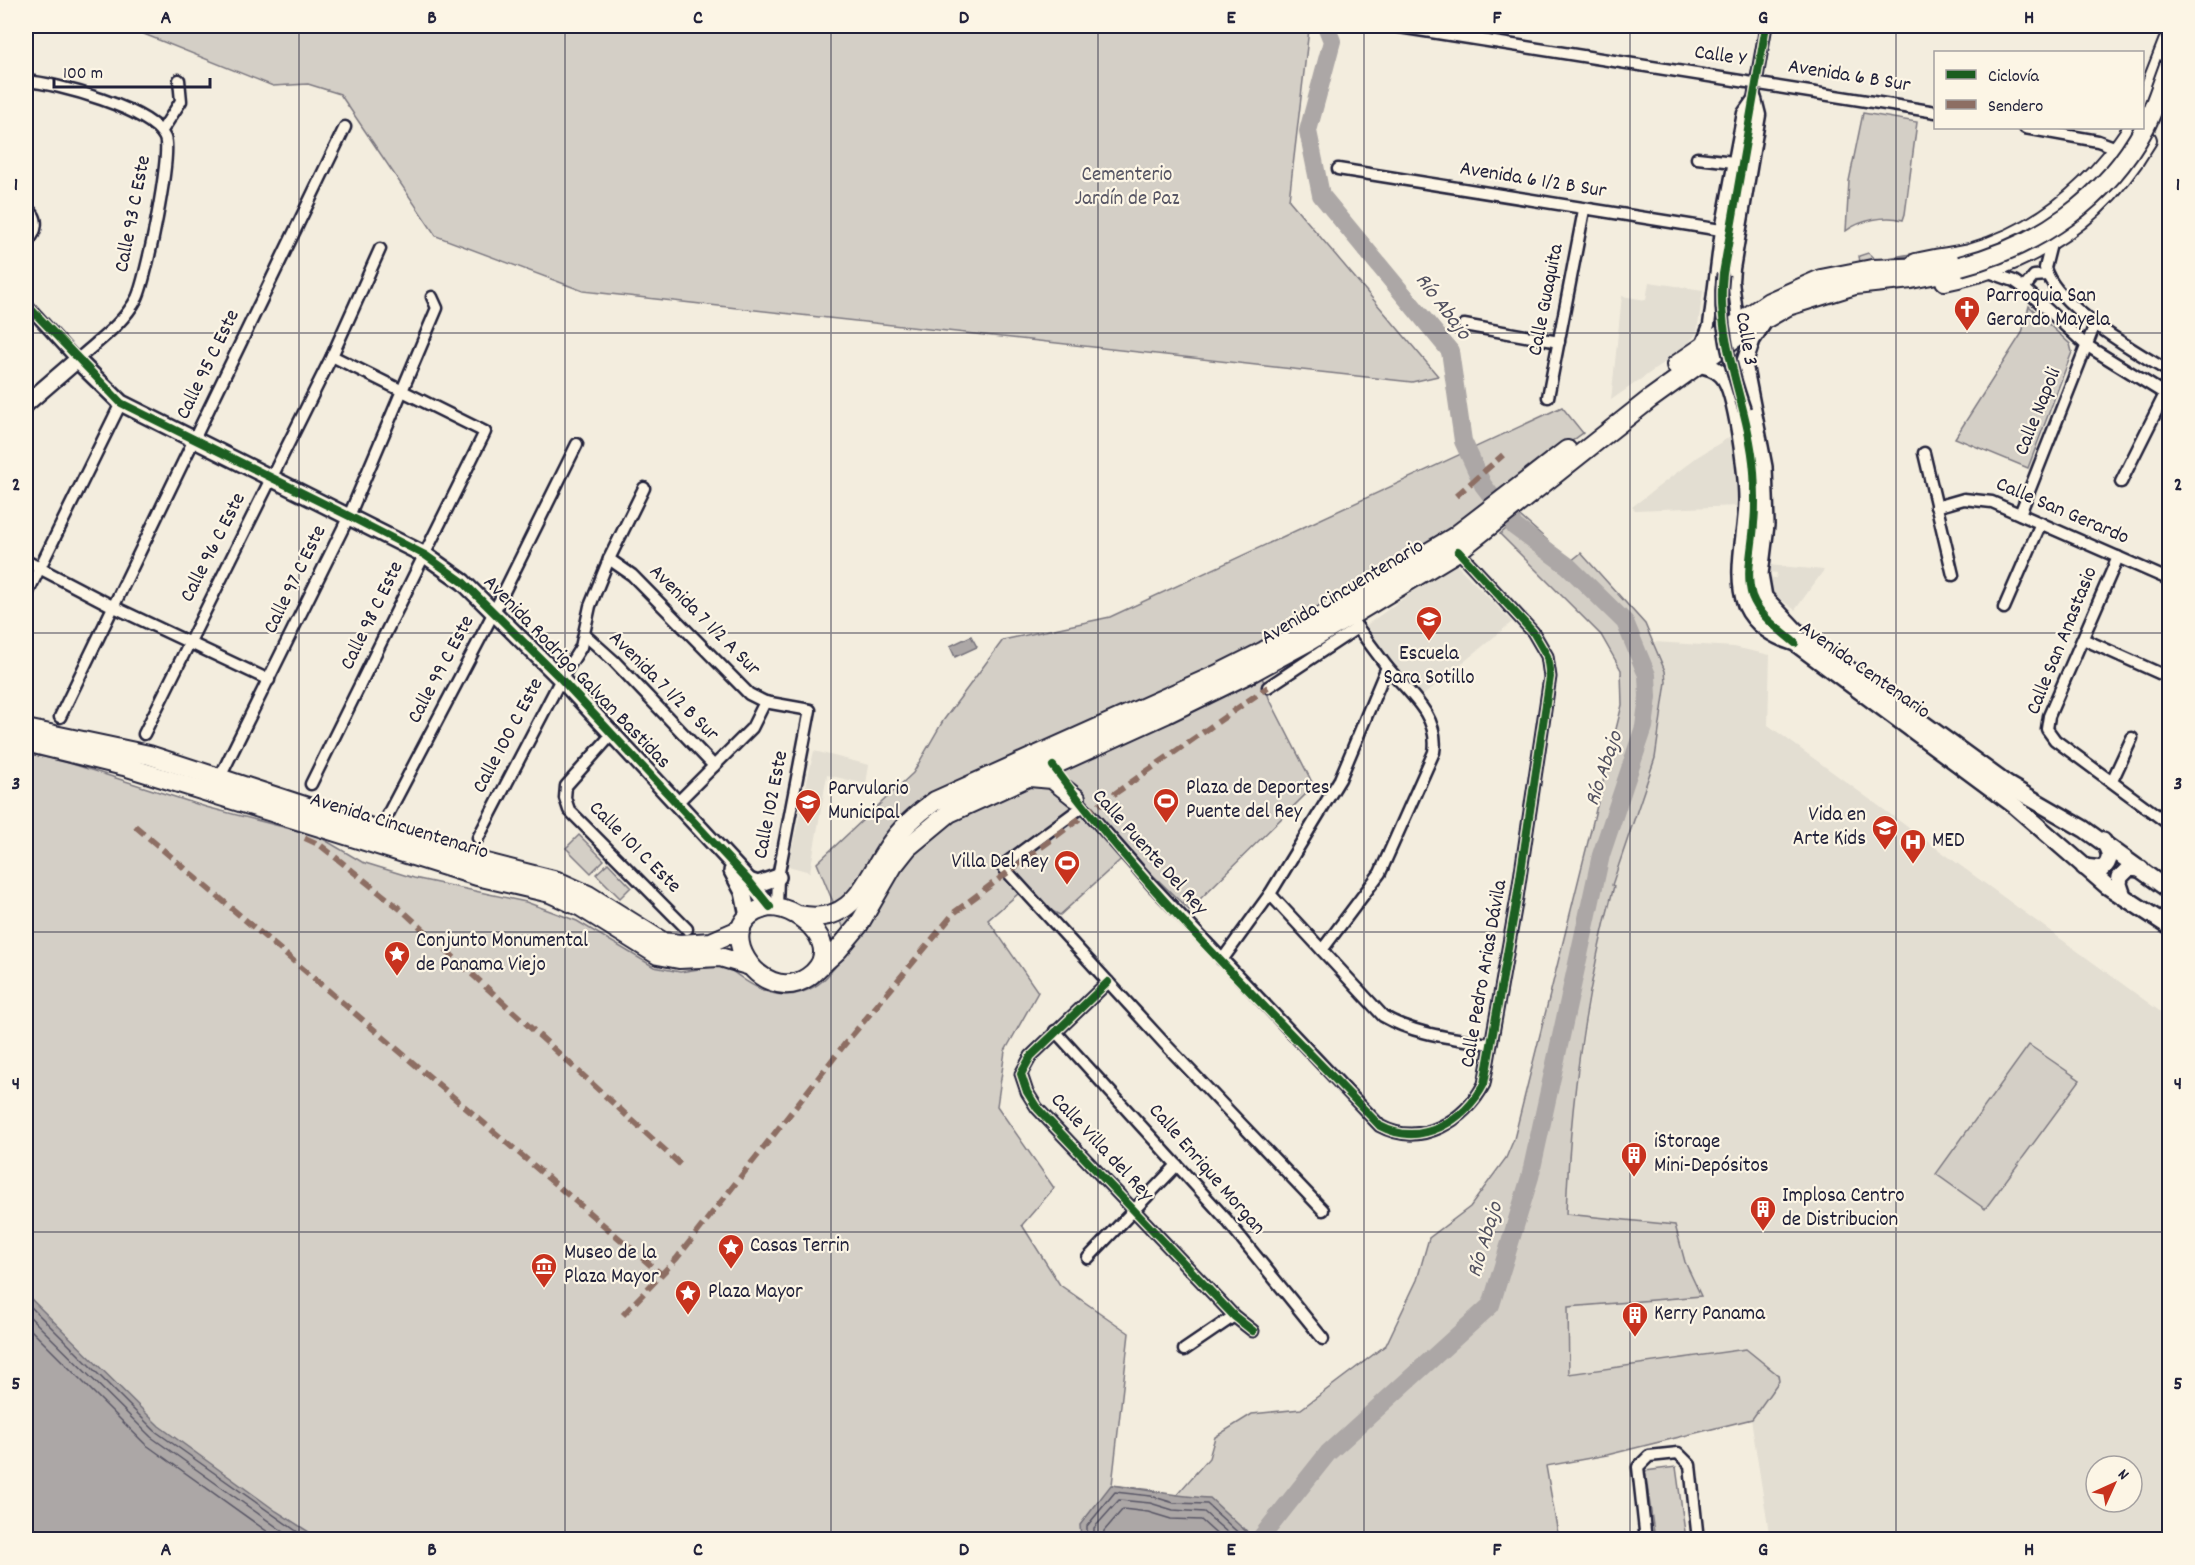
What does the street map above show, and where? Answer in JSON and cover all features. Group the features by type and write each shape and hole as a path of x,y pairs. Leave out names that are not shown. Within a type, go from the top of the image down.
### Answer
{"main road":[{"path":"2144,103 2169,38"},
{"name":"Avenida Cincuentenario","path":"2144,127 2169,63"},
{"name":"Avenida Cincuentenario","path":"1908,272 1921,283 1945,281 1986,271 2031,253 2052,240 2082,218 2129,169 2153,131 2169,91"},
{"name":"Avenida Cincuentenario","path":"817,969 838,950 858,926 893,866 917,838 949,813 1252,672 1353,622 1458,551 1484,524 1509,505 1697,364 1765,320 1788,306 1818,295 1908,272 2023,233 2069,202 2093,180 2132,129"},
{"name":"Avenida Cincuentenario","path":"1509,505 1610,415 1738,321 1795,289 1821,279 1848,272 1908,272 1960,266 2028,242 2074,212 2102,186 2143,129"},
{"path":"2119,149 2127,157 2129,169"},
{"path":"1724,377 1725,366 1729,362 1734,360 1744,364 1752,340 1765,320"},
{"name":"Avenida Rodrigo Galvan Bastidas","path":"77,360 121,403 425,555 463,582 613,733 773,907"},
{"name":"Calle 93 C Este","path":"26,405 77,360"},
{"path":"1697,364 1713,368 1724,377"},
{"name":"Avenida Centenario","path":"1744,364 1764,467 1766,525 1760,574 1762,591 1770,605 1801,634 2008,785 2103,841 2169,891"},
{"name":"Avenida Centenario","path":"1724,377 1743,450 1747,501 1742,520 1743,593 1745,603 1763,627 1779,638 1795,643 2015,806 2084,867 2169,927"},
{"name":"Avenida Cincuentenario","path":"799,915 828,917 849,906 863,889 890,844 919,812 950,792 1195,685 1264,651 1426,555 1484,524"},
{"name":"Avenida Cincuentenario","path":"26,729 149,755 451,854 557,881 588,895 663,942 680,944 711,942 745,922"},
{"name":"Avenida Cincuentenario","path":"26,742 124,766 477,876 550,893 581,908 658,955 679,959 720,957 750,966"},
{"path":"1075,798 1070,774 1082,752"},
{"path":"919,812 1030,765 1053,766"},
{"path":"1028,777 1052,780 1075,798"},
{"path":"2084,867 2102,869 2108,862 2109,850 2103,841"},
{"name":"Avenida Rodrigo Galvan Bastidas","path":"722,852 743,892 745,922"},
{"path":"2123,896 2119,885 2120,877 2129,868 2140,869"},
{"path":"749,881 758,884 778,877"},
{"path":"773,907 799,915 812,925 822,942 823,956 817,969 805,980 791,984 768,980 750,966 741,951 745,922 758,910 773,907"}],"street":[{"name":"Calle Y","path":"1393,26 1756,83"},
{"name":"Calle 3","path":"1766,26 1723,274 1721,304 1726,346 1745,410 1755,498 1750,586 1761,613 1795,643"},
{"path":"161,132 181,101 179,80"},
{"name":"Calle 93 C Este","path":"26,81 46,82 123,109 152,122 161,132 168,149 146,272 137,298 124,318 77,360"},
{"name":"Avenida 6 B Sur","path":"1756,83 1934,112"},
{"name":"Calle 3","path":"1701,346 1709,325 1721,230 1743,113 1755,96"},
{"name":"Calle 3","path":"1738,321 1733,281 1760,115 1755,96"},
{"name":"Calle 95 C Este","path":"60,717 345,127"},
{"path":"2031,129 2098,141 2119,149"},
{"path":"1697,158 1734,162"},
{"name":"Avenida 6 1/2 B Sur","path":"1338,169 1721,230"},
{"path":"26,208 34,215 36,227 35,233 26,244"},
{"name":"Calle Guaquita","path":"1548,397 1584,210"},
{"path":"2052,240 2045,261 2047,275 2054,286 2096,324 2169,372"},
{"name":"Calle 96 C Este","path":"144,734 332,356 380,249"},
{"path":"1986,271 2014,281 2086,345 2168,392 2121,482"},
{"path":"2024,288 2034,276 2047,275"},
{"name":"Calle 97 C Este","path":"220,777 349,516 437,308 432,297"},
{"path":"26,304 77,360"},
{"name":"Calle Napoli","path":"2020,514 2096,324"},
{"path":"1464,326 1559,342"},
{"path":"332,356 402,392"},
{"name":"Calle 98 C Este","path":"311,784 485,432 402,392"},
{"path":"26,596 121,403"},
{"name":"Calle 99 C Este","path":"387,816 494,612 577,444"},
{"path":"1924,453 1953,575"},
{"name":"Calle 100 C Este","path":"477,838 561,679 581,646 590,606 609,559 644,488"},
{"name":"Calle San Gerardo","path":"1936,507 1978,499 2020,514 2169,579"},
{"path":"2004,608 2041,523"},
{"name":"Calle Pedro Arias Dávila","path":"1222,960 1380,1126 1398,1134 1430,1131 1449,1124 1475,1102 1484,1084 1517,898 1550,677 1547,656 1533,632 1458,551"},
{"name":"Calle San Anastasio","path":"2118,557 2049,716 2047,729 2055,740 2169,825"},
{"name":"Avenida 7 1/2 A Sur","path":"609,559 632,575 749,694 765,702 810,710"},
{"path":"26,561 114,607 269,680"},
{"path":"1268,687 1353,622 1430,718 1436,740 1434,752 1380,873 1322,950"},
{"name":"Avenida 7 1/2 B Sur","path":"585,635 614,661 714,766"},
{"path":"2083,639 2169,678"},
{"path":"1222,960 1270,894 1340,778 1387,667"},
{"path":"676,803 752,728 765,702"},
{"name":"Calle 102 Este","path":"773,907 810,710"},
{"name":"Calle 101 C Este","path":"613,733 566,786 565,798 569,810 687,929"},
{"path":"2112,781 2132,738"},
{"name":"Calle Puente Del Rey","path":"1053,766 1075,798 1222,960"},
{"path":"1075,798 1002,866 1323,1210"},
{"path":"1270,894 1372,1006 1398,1025 1490,1044"},
{"name":"Calle Villa del Rey","path":"1108,982 1030,1056 1022,1074 1027,1092 1037,1108 1234,1316 1253,1331"},
{"name":"Calle Enrique Morgan","path":"1055,1031 1225,1218 1323,1339"},
{"path":"1088,1258 1177,1165"},
{"path":"1184,1350 1234,1316"},
{"path":"1646,1539 1638,1467 1649,1456 1678,1453 1690,1465 1698,1539"}],"shaded area":[{"path":"1649,282 1703,290 1697,333 1684,349 1611,400 1622,296 1646,300"},
{"path":"1733,435 1739,506 1635,510 1632,507 1697,457"},
{"name":"Escuela Sara Sotillo","path":"1454,562 1512,622 1419,699 1361,629"},
{"path":"1769,565 1824,570 1795,610 1768,590 1768,577 1776,578 1777,573 1769,572"},
{"path":"1654,642 1734,647 1770,655 1768,725 2169,1018 2169,1539 1770,1539 1751,1419 1572,1461 1566,1215 1569,1130 1599,942 1614,887 1612,885 1655,758 1666,682"},
{"name":"Parvulario Municipal","path":"814,751 869,765 866,784 827,775 810,872 788,866"}],"green space":[{"name":"Cementerio Jardín de Paz","path":"124,26 1306,26 1309,29 1289,200 1438,376 1412,382 583,291 436,236 340,94 308,84 273,86"},
{"path":"1863,113 1917,122 1905,214 1903,220 1873,219 1846,231 1849,181"},
{"path":"1933,250 1934,253 1860,262 1859,256 1868,253 1876,260"},
{"path":"2029,306 2070,344 2072,352 2028,468 1955,438 2022,333"},
{"name":"Conjunto Monumental de Panama Viejo","path":"1562,407 1583,433 1435,540 1253,650 1269,698 1314,786 1189,910 1129,852 1060,915 1018,894 988,920 1038,992 1005,1051 997,1106 1054,1188 1022,1225 1060,1285 1129,1333 1112,1485 1152,1490 1175,1497 1209,1458 1215,1437 1252,1414 1301,1409 1386,1345 1417,1280 1429,1238 1470,1207 1506,1158 1514,1139 1622,705 1621,670 1601,635 1500,534 1521,517 1571,561 1581,553 1645,624 1665,671 1666,682 1655,758 1612,885 1614,886 1587,1008 1575,1090 1566,1214 1675,1225 1685,1262 1701,1296 1568,1307 1569,1374 1746,1349 1778,1375 1779,1381 1752,1419 1607,1455 1546,1466 1559,1539 1254,1540 1244,1528 1240,1540 26,1539 26,753 63,761 206,807 318,836 362,862 414,878 526,902 577,921 654,967 680,972 724,965 756,987 779,995 791,995 804,992 822,982 851,946 817,863 913,773 943,721 1003,640 1110,617"},
{"path":"579,835 604,860 591,873 566,848"},
{"path":"608,863 631,887 620,898 596,874"},
{"path":"2029,1045 2080,1080 1985,1209 1936,1174"},
{"path":"1676,1467 1686,1539 1655,1539 1645,1471"}],"water":[{"path":"971,636 977,647 955,657 950,646"},
{"path":"26,1294 159,1426 276,1511 320,1539 26,1539"},
{"path":"1111,1485 1173,1495 1210,1498 1254,1539 1081,1539 1080,1525"}],"waterway":[{"name":"Río Abajo","path":"1259,1540 1328,1453 1491,1305 1530,1177 1601,855 1644,727 1648,697 1647,675 1625,622 1568,566 1515,527 1483,485 1463,441 1450,351 1321,195 1308,131 1332,41 1326,26"}],"marked path":[{"path":"1456,496 1503,455"},
{"path":"623,1315 677,1258 844,1045 955,912 1087,813 1268,687"},
{"path":"135,826 661,1274"},
{"path":"305,838 320,845 404,912 681,1165"}],"cycle path":[{"path":"1766,26 1723,274 1722,300 1728,349 1746,422 1754,472 1755,510 1749,569 1750,587 1760,610 1770,622 1795,643"},
{"path":"26,304 121,403 425,555 463,582 561,679 749,881 770,907"},
{"path":"1053,766 1090,814 1169,906 1380,1126 1395,1132 1411,1134 1440,1127 1466,1109 1484,1084 1517,898 1550,677 1547,656 1533,632 1458,551"},
{"path":"1108,982 1031,1056 1021,1074 1027,1092 1037,1108 1234,1316 1253,1331"}],"place":[{"name":"Parroquia San Gerardo Mayela","path":"1967,332"},
{"name":"Escuela Sara Sotillo","path":"1429,642"},
{"name":"Plaza de Deportes Puente del Rey","path":"1166,824"},
{"name":"Parvulario Municipal","path":"808,825"},
{"name":"Vida en Arte Kids","path":"1885,851"},
{"name":"MED","path":"1913,865"},
{"name":"Villa Del Rey","path":"1067,886"},
{"name":"Conjunto Monumental de Panama Viejo","path":"397,977"},
{"name":"iStorage Mini-Depósitos","path":"1634,1178"},
{"name":"Implosa Centro de Distribucion","path":"1763,1232"},
{"name":"Casas Terrin","path":"731,1270"},
{"name":"Museo de la Plaza Mayor","path":"544,1289"},
{"name":"Plaza Mayor","path":"688,1316"},
{"name":"Kerry Panama","path":"1635,1338"}]}
